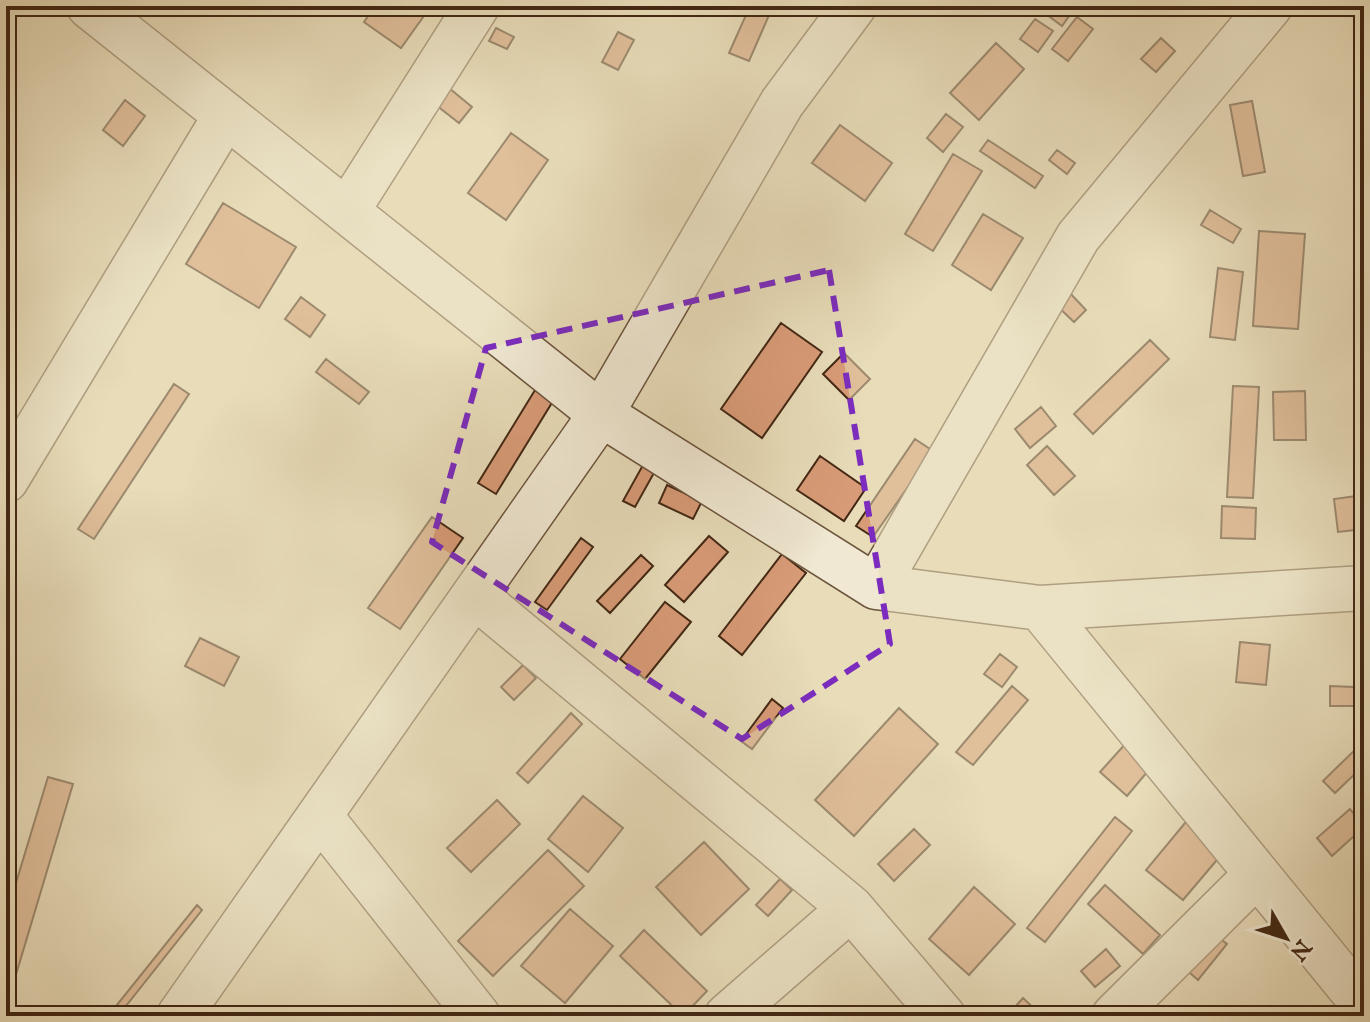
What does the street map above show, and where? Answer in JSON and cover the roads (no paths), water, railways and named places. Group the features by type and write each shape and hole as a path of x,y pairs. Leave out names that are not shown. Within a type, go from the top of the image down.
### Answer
{"street":[{"path":"89,6 601,414 876,587 1040,608 1364,588"},
{"path":"347,211 477,6"},
{"path":"179,1016 601,414 782,103 854,6"},
{"path":"876,587 1078,237 1270,6"},
{"path":"6,480 226,115"},
{"path":"474,595 851,908 943,1016"},
{"path":"1040,608 1364,1005"},
{"path":"320,816 478,1016"},
{"path":"1114,1016 1257,874"},
{"path":"727,1016 851,908"}]}
